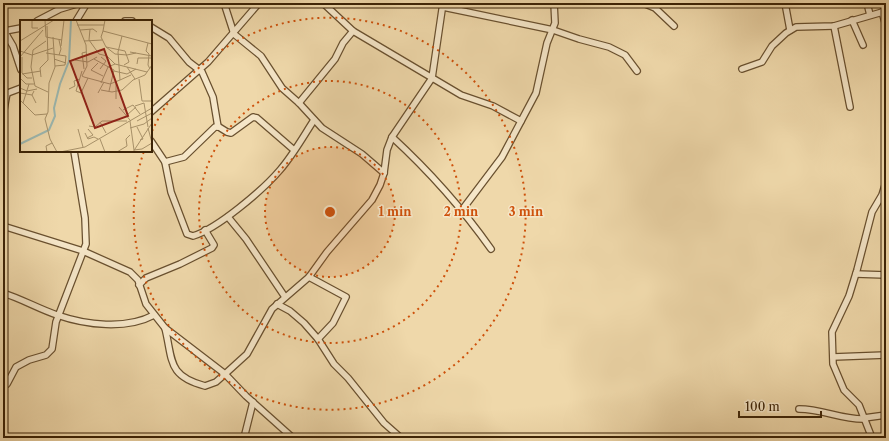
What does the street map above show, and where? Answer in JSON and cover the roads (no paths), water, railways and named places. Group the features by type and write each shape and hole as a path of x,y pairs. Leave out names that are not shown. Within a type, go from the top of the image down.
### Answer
{"street":[{"path":"39,20 60,9 80,3"},
{"path":"77,20 87,3"},
{"path":"224,3 234,34 256,51 271,69 282,88 299,102 314,120 327,132 362,154 384,173"},
{"path":"152,111 200,70 234,34 259,3"},
{"path":"323,3 353,31 461,95 493,106 521,122"},
{"path":"462,210 499,162 537,91 547,43 553,30 555,20 554,3"},
{"path":"643,3 655,8 674,26"},
{"path":"785,3 790,30"},
{"path":"867,3 870,15"},
{"path":"165,328 172,363 178,373 206,386 216,382 247,354 268,315 276,304 309,277 327,252 372,200 380,185 384,173 385,158 392,137 432,78 442,5 553,30 615,49 625,55 637,71"},
{"path":"742,69 762,62 772,46 790,30 800,26 834,26 884,11 886,26"},
{"path":"852,20 863,45"},
{"path":"834,26 850,107"},
{"path":"20,28 4,30 20,68"},
{"path":"152,28 169,38 189,62 200,70 212,92 218,127"},
{"path":"299,102 335,59 343,43 353,31"},
{"path":"3,115 5,94 20,88"},
{"path":"218,127 227,132 232,132 251,118 257,118 294,150"},
{"path":"152,142 165,162 171,192 187,234 192,236 228,217 278,172 314,120"},
{"path":"165,162 184,156 218,127"},
{"path":"392,137 422,164 462,210 491,249"},
{"path":"7,384 16,367 29,360 49,353 53,344 58,316 87,240 76,152"},
{"path":"872,438 856,400 844,390 834,364 833,328 849,296 872,212 882,195 886,182"},
{"path":"228,217 246,239 285,297"},
{"path":"3,226 83,251 125,269 135,276 142,297 165,328 225,374 293,438"},
{"path":"139,285 146,278 213,248 212,241 205,230"},
{"path":"856,274 886,275"},
{"path":"309,277 346,297 333,323 318,339"},
{"path":"3,293 58,316 91,322 118,325 154,315"},
{"path":"276,304 298,317 318,339 334,364 348,378 384,423 401,438"},
{"path":"833,357 886,355"},
{"path":"244,438 253,402"},
{"path":"799,409 831,413 848,419 864,419 886,415"}]}
